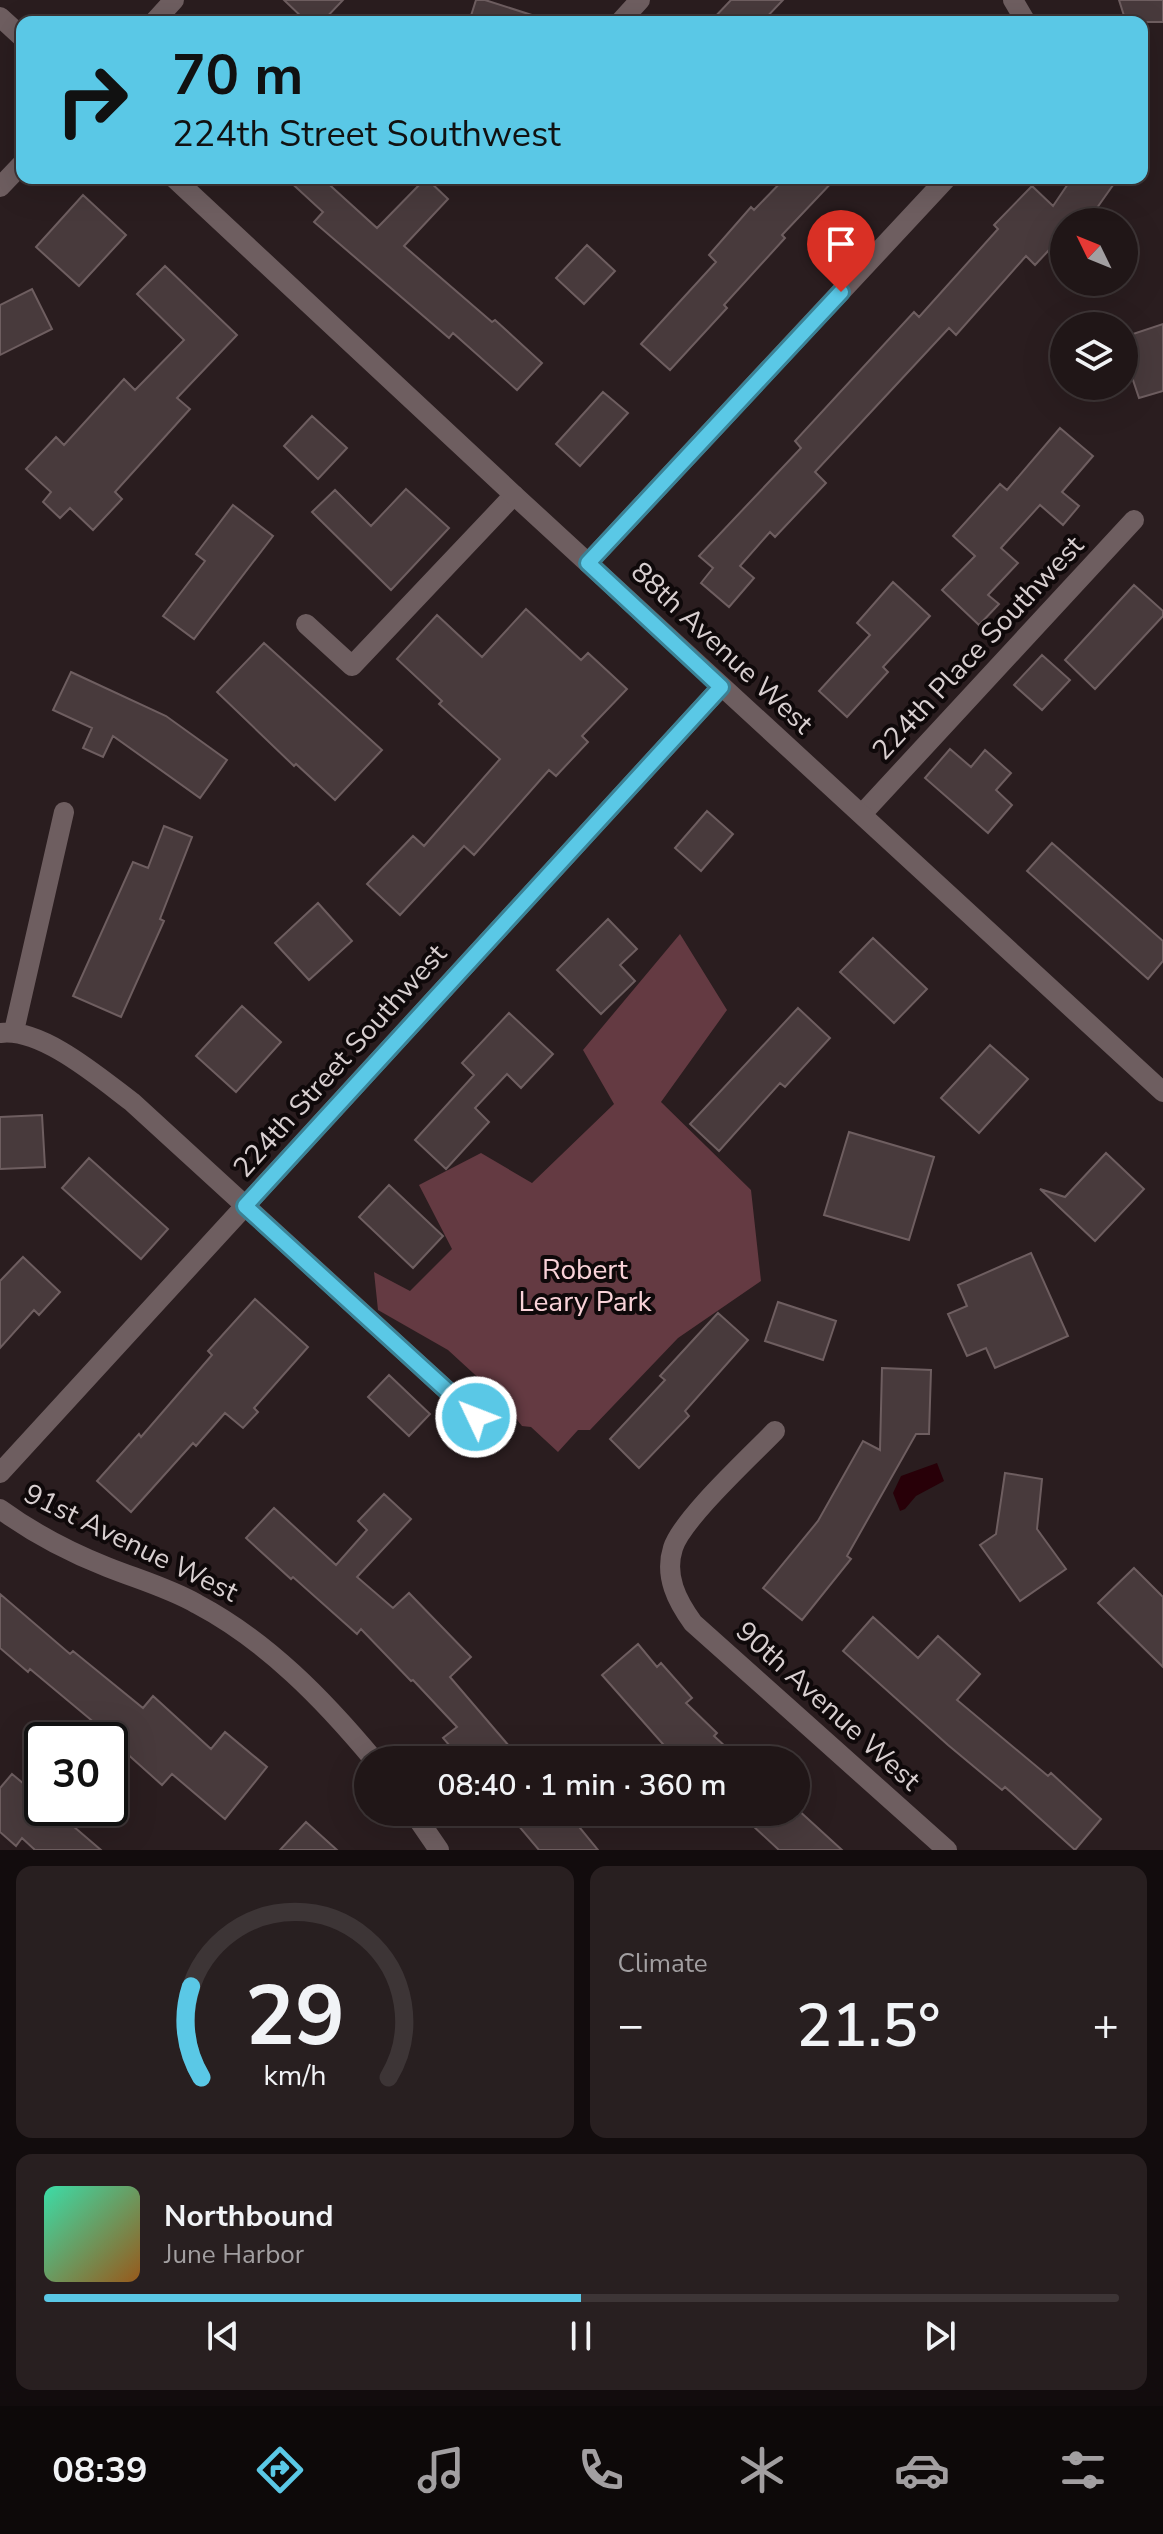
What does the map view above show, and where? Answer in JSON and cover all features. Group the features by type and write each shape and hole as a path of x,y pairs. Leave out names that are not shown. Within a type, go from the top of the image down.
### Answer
{"street":[{"path":"159,16 174,0"},
{"path":"625,16 640,0"},
{"path":"0,17 16,32"},
{"path":"0,187 16,170"},
{"name":"88th Avenue West","path":"180,184 721,687 1163,1092"},
{"path":"588,563 941,184"},
{"path":"306,624 352,666 514,495"},
{"name":"224th Place Southwest","path":"862,814 1134,520"},
{"name":"224th Street Southwest","path":"0,1473 721,687"},
{"path":"64,812 7,1032 60,1052 132,1102 476,1417"},
{"name":"90th Avenue West","path":"775,1431 719,1488 677,1537 670,1561 677,1600 693,1623 947,1850"},
{"name":"91st Avenue West","path":"0,1509 40,1535 102,1565 194,1602 232,1623 267,1650 336,1714 362,1746"},
{"path":"423,1826 439,1850"}],"green space":[{"name":"Robert Leary Park","path":"680,934 727,1010 661,1102 751,1190 761,1281 678,1338 590,1430 578,1430 558,1452 531,1427 522,1426 497,1395 448,1350 378,1310 374,1272 410,1291 452,1249 419,1185 481,1153 532,1183 614,1104 583,1050"}],"shaded area":[{"path":"937,1463 944,1481 916,1496 900,1511 893,1493 901,1476"}],"building":[{"path":"284,0 343,0 328,16 301,16"},
{"path":"476,0 485,0 535,16 471,16"},
{"path":"731,0 783,0 768,16 716,16"},
{"path":"1119,0 1163,0 1163,22 1148,22 1148,16 1124,16"},
{"path":"293,184 329,184 377,228 420,184 432,184 448,199 404,246 492,322 495,320 542,363 517,390 453,333 449,338 314,222 323,212"},
{"path":"779,184 830,184 782,235 785,238 724,305 727,308 670,370 641,344 716,262 709,255 751,207 754,210"},
{"path":"1068,184 1114,184 1097,208 1050,208 1050,249 1035,265 1026,256 956,335 949,328 815,472 826,483 775,537 770,532 740,566 754,578 729,607 701,583 713,568 699,556 801,448 795,441 914,312 919,317 998,229 994,225 1032,186 1053,206"},
{"path":"83,195 126,235 79,286 36,247"},
{"path":"587,245 615,271 584,304 556,278"},
{"path":"165,266 237,335 177,398 190,409 115,492 122,499 93,530 70,508 60,518 43,502 51,492 26,469 56,437 64,445 124,379 135,390 184,340 137,294"},
{"path":"32,289 52,329 0,355 0,305"},
{"path":"1163,324 1163,391 1139,398 1138,395 1138,332"},
{"path":"603,392 628,413 580,466 556,444"},
{"path":"312,416 347,448 318,479 284,446"},
{"path":"1060,428 1093,456 1062,492 1079,506 1063,525 1040,505 1001,548 1018,563 988,595 999,604 979,625 942,590 975,556 953,536 1000,484 1007,490"},
{"path":"406,489 449,528 391,590 312,512 335,490 371,526"},
{"path":"233,505 273,536 194,639 163,616 205,561 196,554"},
{"path":"893,582 930,616 883,667 888,672 847,717 819,691 870,635 857,623"},
{"path":"1134,585 1163,611 1163,616 1095,689 1065,660"},
{"path":"526,609 581,660 588,653 627,689 582,736 588,742 556,776 549,770 474,855 464,846 400,915 367,884 413,836 424,846 500,759 439,704 442,701 397,659 437,615 482,657"},
{"path":"264,643 382,750 335,800 296,764 294,766 217,692"},
{"path":"1042,655 1070,680 1042,710 1014,685"},
{"path":"71,672 166,716 227,760 200,798 113,736 103,757 83,748 92,728 53,710"},
{"path":"950,749 971,767 985,750 1011,773 996,790 1012,805 988,833 925,778"},
{"path":"707,811 733,834 701,871 675,848"},
{"path":"164,826 192,837 160,919 164,921 121,1017 73,996 133,862 148,868"},
{"path":"1052,843 1163,941 1163,961 1148,979 1027,871"},
{"path":"318,903 352,941 309,980 275,943"},
{"path":"608,919 637,949 620,965 635,981 601,1014 557,970"},
{"path":"873,938 927,989 894,1023 840,972"},
{"path":"242,1006 281,1042 236,1092 196,1056"},
{"path":"798,1008 830,1038 785,1087 780,1083 719,1151 690,1124"},
{"path":"509,1013 553,1054 521,1088 507,1074 475,1108 489,1122 446,1169 415,1140 474,1075 462,1063"},
{"path":"990,1045 1028,1079 979,1133 941,1098"},
{"path":"42,1115 45,1167 0,1169 0,1117"},
{"path":"849,1132 934,1157 909,1240 824,1215"},
{"path":"1106,1153 1144,1189 1095,1241 1040,1189 1065,1197"},
{"path":"89,1158 168,1229 141,1259 62,1188"},
{"path":"389,1185 443,1236 413,1268 359,1217"},
{"path":"1031,1253 1068,1336 995,1368 986,1348 967,1356 948,1314 967,1306 958,1285"},
{"path":"23,1257 60,1292 39,1315 34,1310 0,1348 0,1281"},
{"path":"255,1299 308,1347 254,1408 258,1412 243,1428 225,1413 196,1446 193,1443 131,1512 97,1481 139,1434 141,1437 212,1355 208,1351"},
{"path":"778,1302 836,1321 823,1360 765,1341"},
{"path":"718,1313 748,1340 685,1411 689,1416 639,1468 610,1439 665,1380 660,1376"},
{"path":"882,1368 931,1370 929,1434 916,1434 847,1556 851,1559 802,1620 763,1588 818,1521 863,1441 880,1450"},
{"path":"389,1375 430,1414 409,1436 368,1397"},
{"path":"1005,1473 1042,1479 1037,1529 1066,1569 1020,1601 980,1545 996,1534"},
{"path":"384,1494 411,1519 357,1577 393,1608 409,1593 471,1657 450,1677 509,1746 450,1746 443,1738 457,1727 413,1680 361,1629 357,1634 246,1538 274,1508 336,1565 367,1530 358,1521"},
{"path":"1134,1568 1163,1597 1163,1667 1098,1603"},
{"path":"0,1594 70,1654 73,1651 143,1708 153,1696 211,1749 225,1732 267,1767 225,1819 172,1774 162,1785 128,1755 128,1722 94,1722 0,1648"},
{"path":"873,1617 918,1658 938,1636 980,1674 957,1700 1048,1776 1051,1773 1101,1819 1075,1850 1005,1787 1002,1790 948,1745 843,1651"},
{"path":"638,1644 657,1667 661,1663 692,1698 686,1703 717,1733 714,1736 725,1746 665,1746 602,1675"},
{"path":"12,1774 24,1784 24,1826 73,1826 101,1850 35,1850 22,1838 16,1846 0,1832 0,1788"},
{"path":"810,1821 842,1850 779,1850 753,1826 810,1826"},
{"path":"306,1822 337,1850 280,1850"},
{"path":"519,1826 578,1826 598,1850 539,1850"}],"route":[{"path":"476,1417 245,1206 721,687 588,563 841,292"}]}
